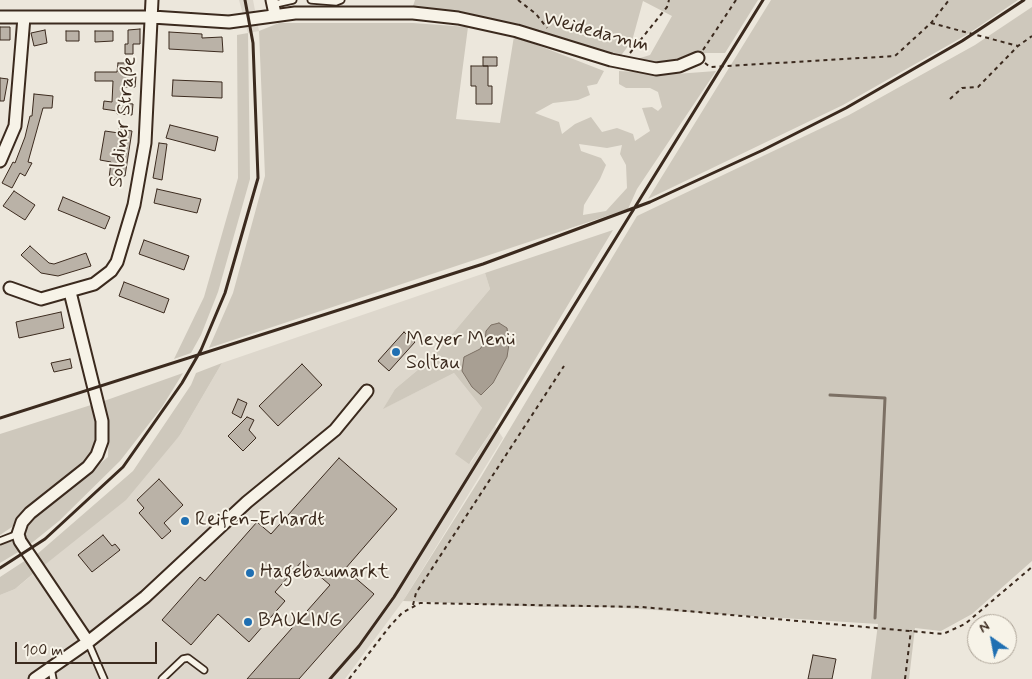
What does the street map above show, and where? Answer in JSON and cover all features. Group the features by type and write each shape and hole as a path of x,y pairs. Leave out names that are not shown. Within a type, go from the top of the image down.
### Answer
{"street":[{"name":"Soldiner Straße","path":"10,288 41,299 94,284 111,271 123,245 134,205 145,143 152,0"},
{"name":"Weidedamm","path":"0,17 152,17 245,21 273,7 413,12 458,18 517,31 623,63 656,69 679,66 698,58"},
{"path":"0,161 16,126 24,17"},
{"path":"70,292 102,421 102,441 96,455 88,466 30,513 22,522 18,534 20,541 88,642"},
{"path":"35,679 52,674 88,642 145,597 247,502 336,430 366,391"}],"lane":[{"path":"273,7 293,0"},
{"path":"311,0 336,2 341,0"},
{"path":"0,540 18,534"},
{"path":"88,642 104,679"},
{"path":"162,679 183,659 188,658 204,670"}],"path":[{"path":"518,0 536,14 547,29"},
{"path":"623,63 667,7 669,0"},
{"path":"736,0 698,58 710,67 895,56 931,23 949,0"},
{"path":"931,23 1018,46"},
{"path":"950,99 962,88 978,87 1018,46 1032,36"},
{"path":"413,605 416,594 564,366"},
{"path":"349,679 390,626 413,605 432,601 642,607 942,634 965,624 1032,567"},
{"path":"905,679 911,630"}],"shaded area":[{"path":"239,0 253,0 259,31 248,33"},
{"path":"415,0 758,0 725,53 706,53 658,65 636,63 637,59 650,55 672,16 643,1 632,41 619,58 520,25 458,11 413,6"},
{"path":"771,0 1018,0 968,34 843,105 648,199"},
{"path":"1032,7 1032,561 972,614 967,614 967,617 941,631 915,628 909,679 871,679 878,624 607,607 544,607 403,601 481,477 637,216 849,115 975,45"},
{"path":"279,23 413,23 468,27 456,119 500,123 514,36 604,71 597,84 587,86 590,95 578,100 553,103 535,113 559,122 562,134 575,124 591,117 602,132 617,128 633,134 635,141 650,131 642,108 652,107 658,111 662,107 658,92 650,88 626,88 619,84 619,71 676,74 716,71 637,189 628,209 209,348 233,293 265,176 259,31","holes":["579,144 607,148 622,145 620,154 626,165 627,188 606,211 583,215 584,205 606,165 601,158 581,151"]},
{"path":"248,33 250,179 218,292 201,335 191,353 174,359 204,297 238,178 237,35"},
{"path":"613,230 495,426 469,464 455,454 482,408 454,373 383,409 395,389 432,358 490,289 485,273"},
{"path":"485,273 490,289 432,358 395,389 384,408 454,373 482,408 470,464 495,426 503,438 403,601 345,679 0,679 0,595 15,589 42,567 180,435 222,363"},
{"path":"499,323 507,328 509,344 507,357 493,383 481,395 472,387 462,371 464,357 480,349 485,342 486,331 491,325"},
{"path":"222,363 180,435 126,500 42,567 35,556 133,471 191,385 196,373"},
{"path":"183,373 162,407 120,461 59,521 28,546 24,537 26,527 35,517 108,457 109,420 104,401"},
{"path":"91,405 96,426 96,443 87,460 75,474 28,508 12,527 0,535 0,434"},
{"path":"5,541 14,542 20,551 0,563 0,544"},
{"path":"26,560 34,573 15,589 0,595 0,577"}],"building":[{"path":"0,27 10,27 10,40 0,40"},
{"path":"140,29 140,44 133,44 133,54 125,54 125,44 128,44 128,30"},
{"path":"45,30 47,43 34,46 31,33"},
{"path":"66,31 79,31 79,41 66,41"},
{"path":"95,31 113,31 113,41 95,42"},
{"path":"169,32 202,34 202,38 222,37 223,52 169,49"},
{"path":"483,57 497,57 497,66 483,66"},
{"path":"118,63 127,63 127,76 136,76 135,87 124,87 123,103 133,104 132,115 117,114 117,111 103,109 104,101 112,102 113,81 95,81 95,72 117,72"},
{"path":"471,66 488,66 488,86 492,86 492,104 476,104 476,86 471,86"},
{"path":"0,78 8,79 4,101 0,101"},
{"path":"173,80 222,82 222,98 172,96"},
{"path":"34,94 53,96 52,108 43,108 28,162 32,163 25,176 20,173 12,188 2,183 13,162 15,163 25,137 30,116 32,116"},
{"path":"170,125 218,137 215,151 166,138"},
{"path":"119,129 132,131 125,176 117,175 116,180 109,179 111,162 100,160 105,131 119,133"},
{"path":"159,143 167,144 162,180 153,178"},
{"path":"157,189 201,199 197,213 154,203"},
{"path":"14,191 35,205 25,220 3,206"},
{"path":"63,197 110,217 105,229 58,210"},
{"path":"144,240 189,256 184,270 139,254"},
{"path":"30,246 49,263 54,264 86,253 91,266 58,276 41,273 21,255"},
{"path":"124,282 169,299 164,313 119,296"},
{"path":"61,312 64,328 19,338 16,322"},
{"path":"404,332 415,342 389,371 378,361"},
{"path":"70,359 72,368 54,372 51,363"},
{"path":"302,364 322,385 278,426 259,406"},
{"path":"238,399 247,403 241,418 232,413"},
{"path":"247,417 254,420 249,430 256,438 243,451 228,436"},
{"path":"339,458 397,509 345,569 374,594 299,679 247,679 330,585 302,561 275,592 285,601 249,642 218,614 191,645 162,620 200,577 205,581 257,522 271,534"},
{"path":"159,479 183,505 164,523 171,531 162,539 139,513 144,508 137,500"},
{"path":"103,535 112,546 115,544 120,550 92,572 78,555"},
{"path":"813,655 836,659 832,679 808,679"}],"waterway":[{"path":"830,395 885,398 875,618"}],"railway":[{"path":"0,568 45,539 123,467 182,383 201,350 225,293 258,178 253,43 245,0"},
{"path":"330,679 359,646 394,597 763,0"},
{"path":"0,418 483,264 650,202 763,150 846,108 962,41 1024,0"}],"place":[{"name":"Meyer Menü Soltau","path":"396,352"},
{"name":"Reifen-Erhardt","path":"185,521"},
{"name":"Hagebaumarkt","path":"250,573"},
{"name":"BAUKING","path":"248,622"}]}
